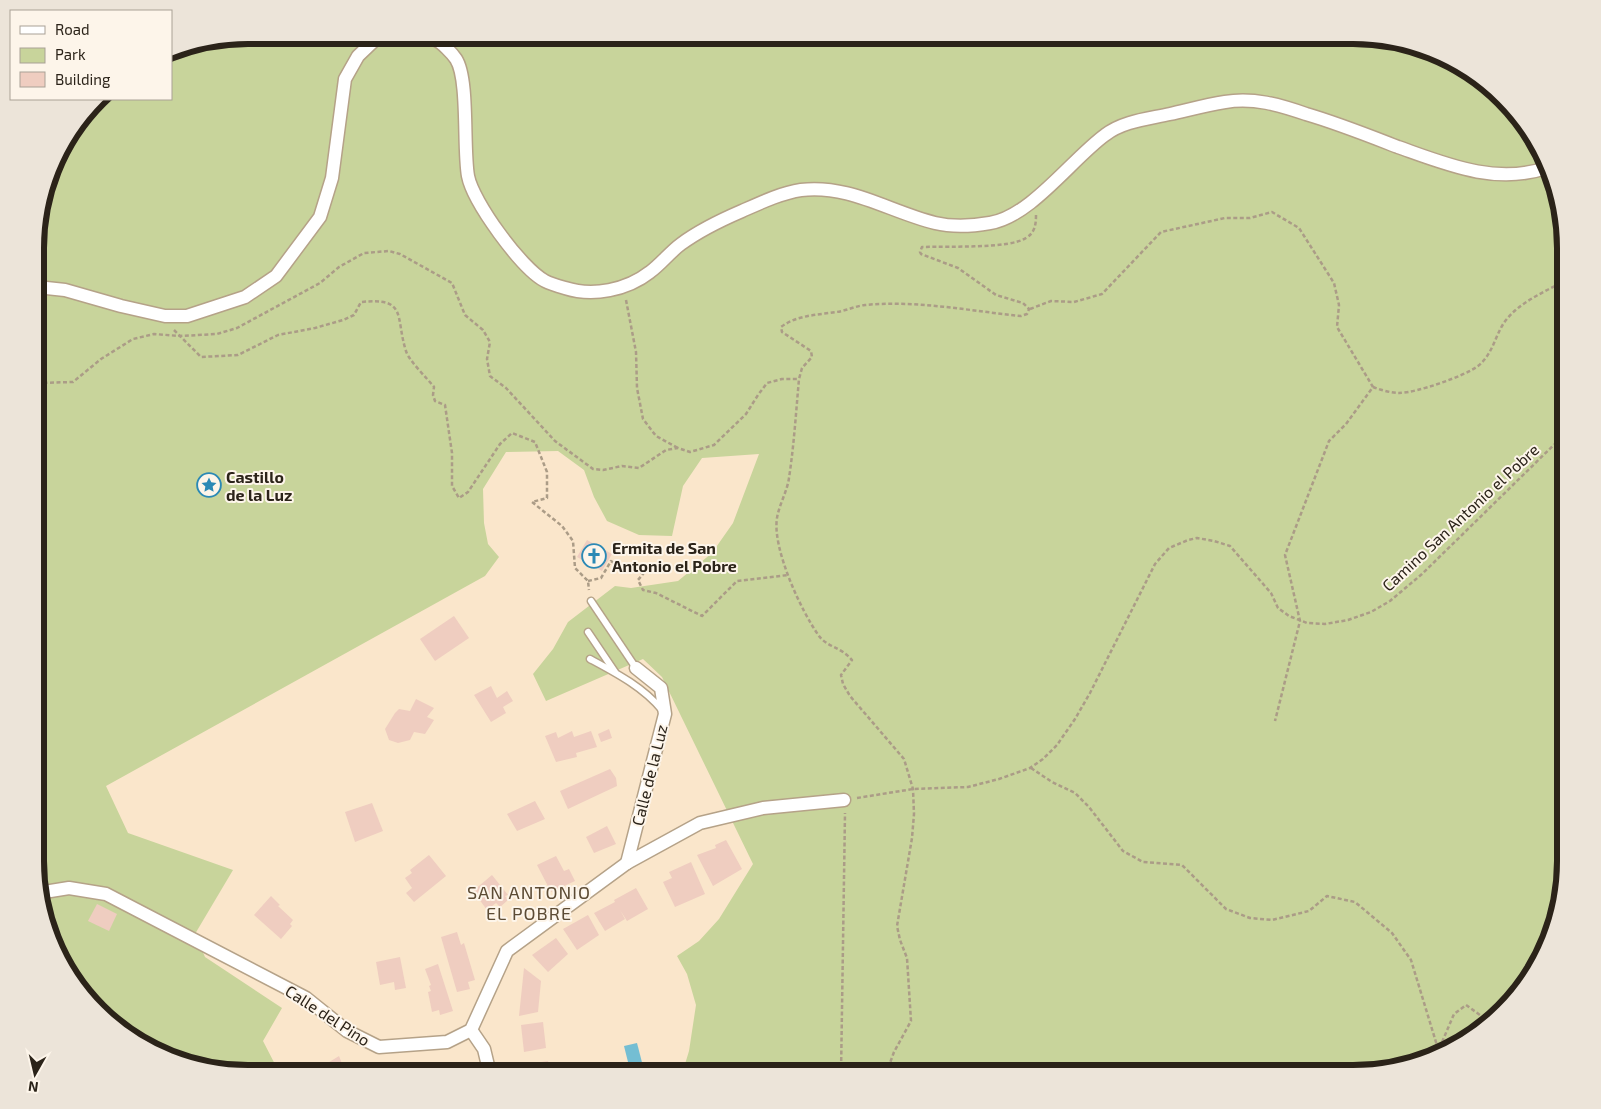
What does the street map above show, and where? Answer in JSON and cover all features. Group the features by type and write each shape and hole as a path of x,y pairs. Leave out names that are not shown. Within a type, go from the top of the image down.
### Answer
{"street":[{"path":"44,287 65,290 120,306 165,316 186,316 245,298 276,276 320,217 332,178 345,79 358,56 371,44"},
{"path":"441,44 457,61 463,84 465,154 469,181 480,204 506,242 527,267 544,281 587,293 622,286 649,273 678,245 701,231 727,217 758,204 799,190 838,190 938,224 992,223 1017,213 1106,134 1124,125 1229,101 1254,100 1288,108 1468,171 1500,175 1529,174 1542,170"},
{"name":"Calle de la Luz","path":"627,863 665,714 661,688 636,668"},
{"path":"488,1065 484,1049 472,1030 507,951 627,863 700,823 763,808 844,800"},
{"name":"Calle del Pino","path":"46,892 69,888 106,894 306,998 347,1031 379,1047 447,1042 472,1030"}],"lane":[{"path":"591,601 636,668"},
{"path":"588,632 616,674"},
{"path":"590,659 650,696 665,714"}],"path":[{"path":"1029,309 1023,303 1007,300 996,295 958,268 920,252 922,247 1002,244 1022,241 1033,232 1036,223 1034,198"},
{"path":"889,1065 894,1052 911,1021 907,958 897,926 912,838 914,814 913,789 904,759 850,696 843,684 841,675 852,660 847,654 826,644 819,636 796,596 780,550 777,518 789,479 799,379 802,368 812,357 811,352 782,332 781,326 797,318 838,312 862,305 883,303 1022,316 1027,314 1029,309 1051,301 1074,302 1102,294 1161,232 1225,218 1250,218 1272,212 1299,228 1334,283 1339,305 1337,327 1373,387 1400,393 1421,389 1462,375 1479,366 1489,354 1505,321 1531,299 1557,285"},
{"path":"44,383 73,382 101,359 133,339 154,334 180,336 217,334 238,328 320,283 339,266 364,253 388,251 400,254 452,283 465,316 483,330 490,342 486,359 490,376 519,401 555,441 593,469 603,470 622,466 639,468 666,450 678,448"},
{"path":"622,286 629,311 636,352 637,388 643,419 656,436 678,448 690,452 714,445 746,414 767,383 782,379 799,379"},
{"path":"165,316 180,336 202,357 238,355 278,335 343,320 354,315 361,302 378,300 393,305 398,312 406,353 434,387 433,395 435,402 445,406 452,453 452,486 459,498 468,492 500,444 512,434 535,442 547,472 547,498 532,502 562,526 573,541 574,568 588,581 591,601"},
{"path":"1276,722 1300,621 1285,555 1329,441 1346,424 1373,387"},
{"name":"Camino San Antonio el Pobre","path":"844,800 913,789 968,787 1030,768 1043,759 1057,745 1075,719 1155,564 1169,548 1197,538 1230,546 1271,593 1278,608 1289,616 1300,621 1325,624 1348,620 1371,612 1390,601 1422,574 1557,442"},
{"path":"588,581 601,578 611,561 617,566 637,570 643,574 638,580 643,590 656,593 702,616 737,581 788,575"},
{"path":"1030,768 1052,782 1075,793 1089,807 1123,851 1143,862 1182,865 1226,909 1250,918 1272,920 1309,911 1328,896 1354,902 1392,932 1411,960 1436,1047"},
{"path":"841,1065 844,800"},
{"path":"1441,1045 1454,1014 1466,1005 1484,1018"}],"green space":[{"path":"235,44 1366,44 1406,51 1431,59 1466,78 1488,94 1507,113 1530,146 1542,170 1556,221 1557,235 1557,874 1550,914 1542,939 1523,974 1507,996 1488,1015 1455,1038 1431,1050 1380,1064 1366,1065 685,1065 689,1051 696,1005 687,974 677,956 699,941 719,919 753,864 662,677 643,659 546,701 533,674 553,649 568,622 615,586 631,588 678,581 712,553 733,523 759,454 702,458 683,486 672,536 639,535 607,521 594,497 584,470 558,451 506,452 483,489 484,523 488,544 499,557 485,576 106,786 128,833 233,870 195,934 205,957 282,1008 263,1041 275,1065 221,1064 195,1058 170,1050 135,1031 113,1015 94,996 71,963 59,939 45,888 45,221 59,170 71,146 94,113 108,100 172,100 172,58 221,45"}],"water":[{"path":"637,1043 643,1065 629,1065 624,1046"}],"building":[{"name":"Ermita de San Antonio el Pobre","path":"587,540 612,554 602,571 577,557"},
{"path":"454,616 469,638 435,661 420,639"},
{"path":"491,686 497,698 507,691 513,701 503,707 506,713 491,722 474,695"},
{"path":"416,699 434,708 427,717 434,720 425,734 414,732 410,740 398,743 389,740 385,729 395,713 399,709 410,711"},
{"path":"609,729 612,738 601,742 598,734"},
{"path":"572,731 574,737 591,731 597,747 576,753 577,757 556,762 545,736 556,732 558,738"},
{"path":"610,769 616,778 617,786 568,809 560,791"},
{"path":"535,801 545,819 517,831 507,814"},
{"path":"372,803 383,831 355,842 345,812"},
{"path":"607,826 616,844 594,853 586,837"},
{"path":"726,840 742,869 713,886 697,855 716,848 715,845"},
{"path":"429,855 446,876 414,902 406,893 412,888 405,878 412,873 410,870"},
{"path":"556,856 564,871 569,869 575,881 551,892 537,865"},
{"path":"691,862 705,894 675,907 663,882 672,878 669,872"},
{"path":"492,875 508,895 505,896 508,900 500,907 496,903 487,910 473,891"},
{"path":"636,888 648,909 627,921 620,910 625,919 605,931 594,913"},
{"path":"271,896 280,905 278,906 293,920 290,924 292,926 281,939 254,915"},
{"path":"97,904 117,914 109,931 88,921"},
{"path":"588,915 599,935 577,950 563,929"},
{"path":"457,932 461,945 464,943 475,980 468,982 470,989 457,992 441,937"},
{"path":"556,938 568,954 548,972 532,955"},
{"path":"400,957 406,988 395,990 394,982 380,985 376,962"},
{"path":"438,964 453,1011 440,1015 439,1010 432,1012 428,992 431,991 429,986 431,985 425,969"},
{"path":"524,968 541,981 538,1012 519,1016"},
{"path":"543,1022 546,1048 524,1052 521,1025"},
{"path":"339,1056 343,1065 326,1065"},
{"path":"548,1061 549,1065 527,1065"}],"place":[{"name":"Castillo de la Luz","path":"209,485"},
{"name":"Ermita de San Antonio el Pobre","path":"594,556"}],"district":[{"name":"SAN ANTONIO EL POBRE","path":"529,902"}]}
